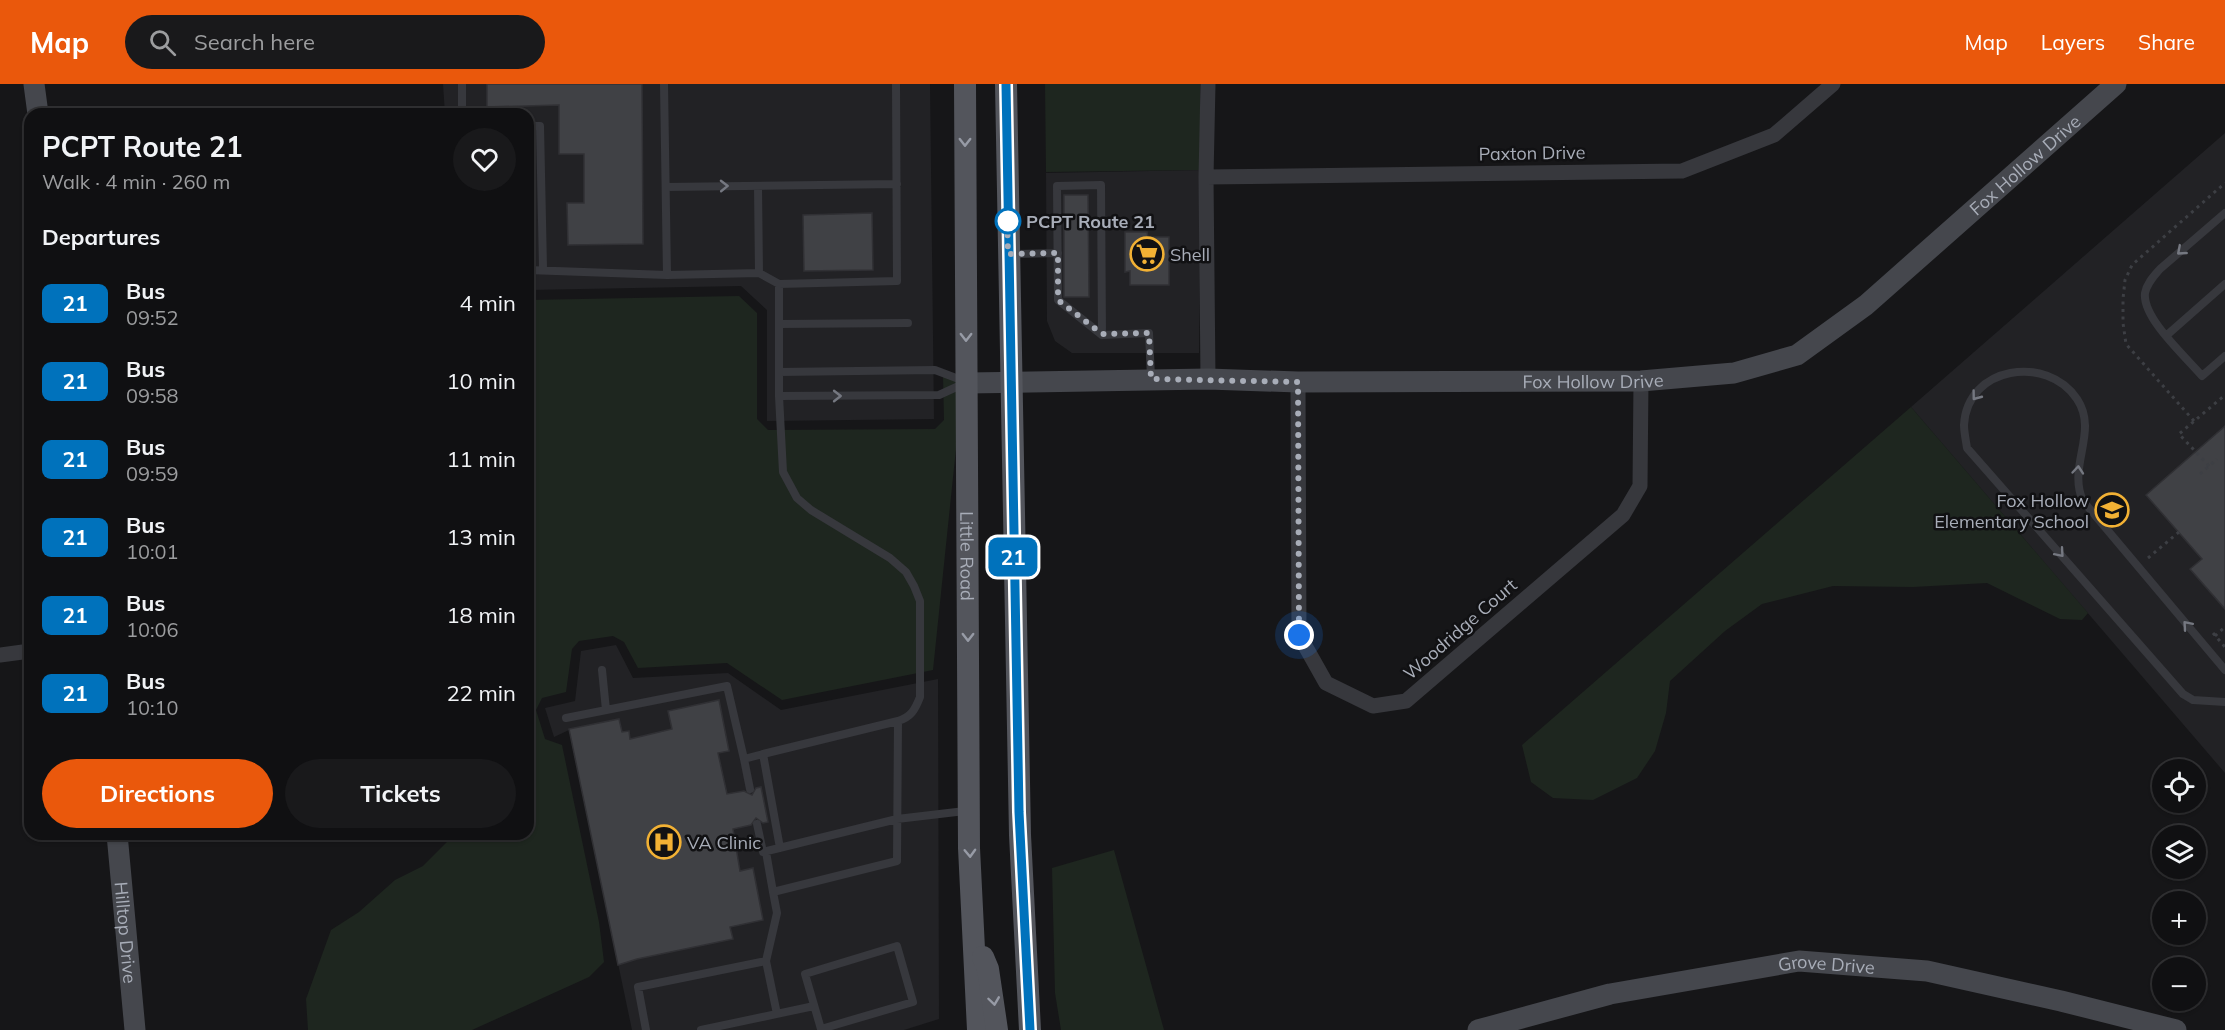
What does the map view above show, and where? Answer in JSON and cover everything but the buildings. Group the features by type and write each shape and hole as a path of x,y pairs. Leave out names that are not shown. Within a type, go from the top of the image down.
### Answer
{"main road":[{"name":"Little Road","path":"965,84 970,810 978,1030"},
{"path":"1006,84 1009,380 1020,835 1030,1030"},
{"path":"973,933 988,969 997,1030"}],"street":[{"path":"34,84 37,108"},
{"path":"1208,84 1206,177 1208,379"},
{"name":"Paxton Drive","path":"1206,177 1682,171 1774,135 1833,84"},
{"name":"Fox Hollow Drive","path":"967,382 1151,379 1298,382 1641,381 1734,373 1797,355 1866,305 2116,84"},
{"name":"Woodridge Court","path":"1298,382 1299,635 1326,683 1373,706 1406,700 1623,515 1640,486 1641,381"},
{"path":"0,655 24,652"},
{"name":"Hilltop Drive","path":"118,840 135,1030"},
{"name":"Grove Drive","path":"1478,1030 1610,994 1798,961 1927,971 2176,1030"}],"lane":[{"path":"462,84 462,108"},
{"path":"664,84 668,275"},
{"path":"534,269 668,275 759,273 779,284 897,281 896,84"},
{"path":"534,126 540,126 543,268"},
{"path":"666,187 897,184"},
{"path":"1102,334 1101,185 1057,186 1058,300 1102,334 1149,333 1151,379"},
{"path":"758,186 759,273"},
{"path":"2225,213 2150,280 2145,292 2146,305 2151,318 2202,376 2225,356"},
{"path":"1008,254 1058,253"},
{"path":"744,759 907,718 915,710 920,698 920,601 906,572 890,558 811,510 797,498 788,484 780,458 779,284"},
{"path":"2167,335 2225,284"},
{"path":"779,324 908,323"},
{"path":"779,372 934,370 967,382"},
{"path":"2225,670 2083,501 2077,488 2077,463 2085,443 2085,416 2078,400 2064,383 2044,372 2022,370 2001,374 1980,389 1970,404 1964,425 1967,448 2183,694 2193,700 2225,702"},
{"path":"779,396 939,395 967,382"},
{"path":"602,670 606,710"},
{"path":"566,718 727,686 750,789"},
{"path":"773,892 897,861 898,721"},
{"path":"763,754 780,848"},
{"path":"765,852 897,819 970,810"},
{"path":"757,824 777,913 766,961 777,1014"},
{"path":"897,946 913,1002 821,1029 814,1006 805,974 897,946"},
{"path":"646,1030 638,987 766,961"},
{"path":"700,1030 814,1006"}],"path":[{"path":"2209,466 2180,434 2225,395"},
{"path":"2200,474 2217,459"},
{"path":"2148,558 2179,532"},
{"path":"2215,636 2225,627"}],"shaded area":[{"path":"443,84 930,84 934,419 767,421 767,310 741,286 534,290 534,108 445,108"},
{"path":"1045,84 1200,84 1201,170 1046,172"},
{"name":"Fox Hollow Elementary School","path":"2225,133 2225,773 1911,407"},
{"path":"1201,170 1199,353 1072,353 1055,341 1047,321 1046,173"},
{"path":"739,296 757,313 757,419 768,430 935,429 944,420 943,376 956,376 957,439 933,670 782,700 727,663 638,668 624,642 613,636 579,641 572,649 566,692 542,698 536,710 545,739 562,745 599,922 604,962 589,977 472,1030 308,1030 306,999 331,930 359,912 395,880 423,866 449,840 534,840 534,300"},
{"path":"1911,407 2088,613 2082,620 2060,619 1987,583 1913,587 1833,586 1762,604 1725,631 1670,681 1666,713 1655,751 1637,778 1593,800 1553,798 1531,782 1522,745"},
{"path":"616,645 633,678 728,673 781,710 938,679 939,1019 904,1030 632,1030 569,730 554,737 545,708 575,701 581,651"},
{"path":"1114,850 1164,1030 1061,1030 1055,993 1052,868"}],"bus line":[{"name":"21","path":"1006,84 1009,380 1019,812 1030,1030"}],"place":[{"name":"PCPT Route 21","path":"1008,221"},
{"name":"Shell","path":"1147,254"},
{"name":"Fox Hollow Elementary School","path":"2112,510"},
{"name":"VA Clinic","path":"664,842"}],"route":[{"path":"1008,221 1007,212 1008,254 1058,253 1058,300 1102,334 1149,333 1151,379 1298,382 1299,635"}]}
